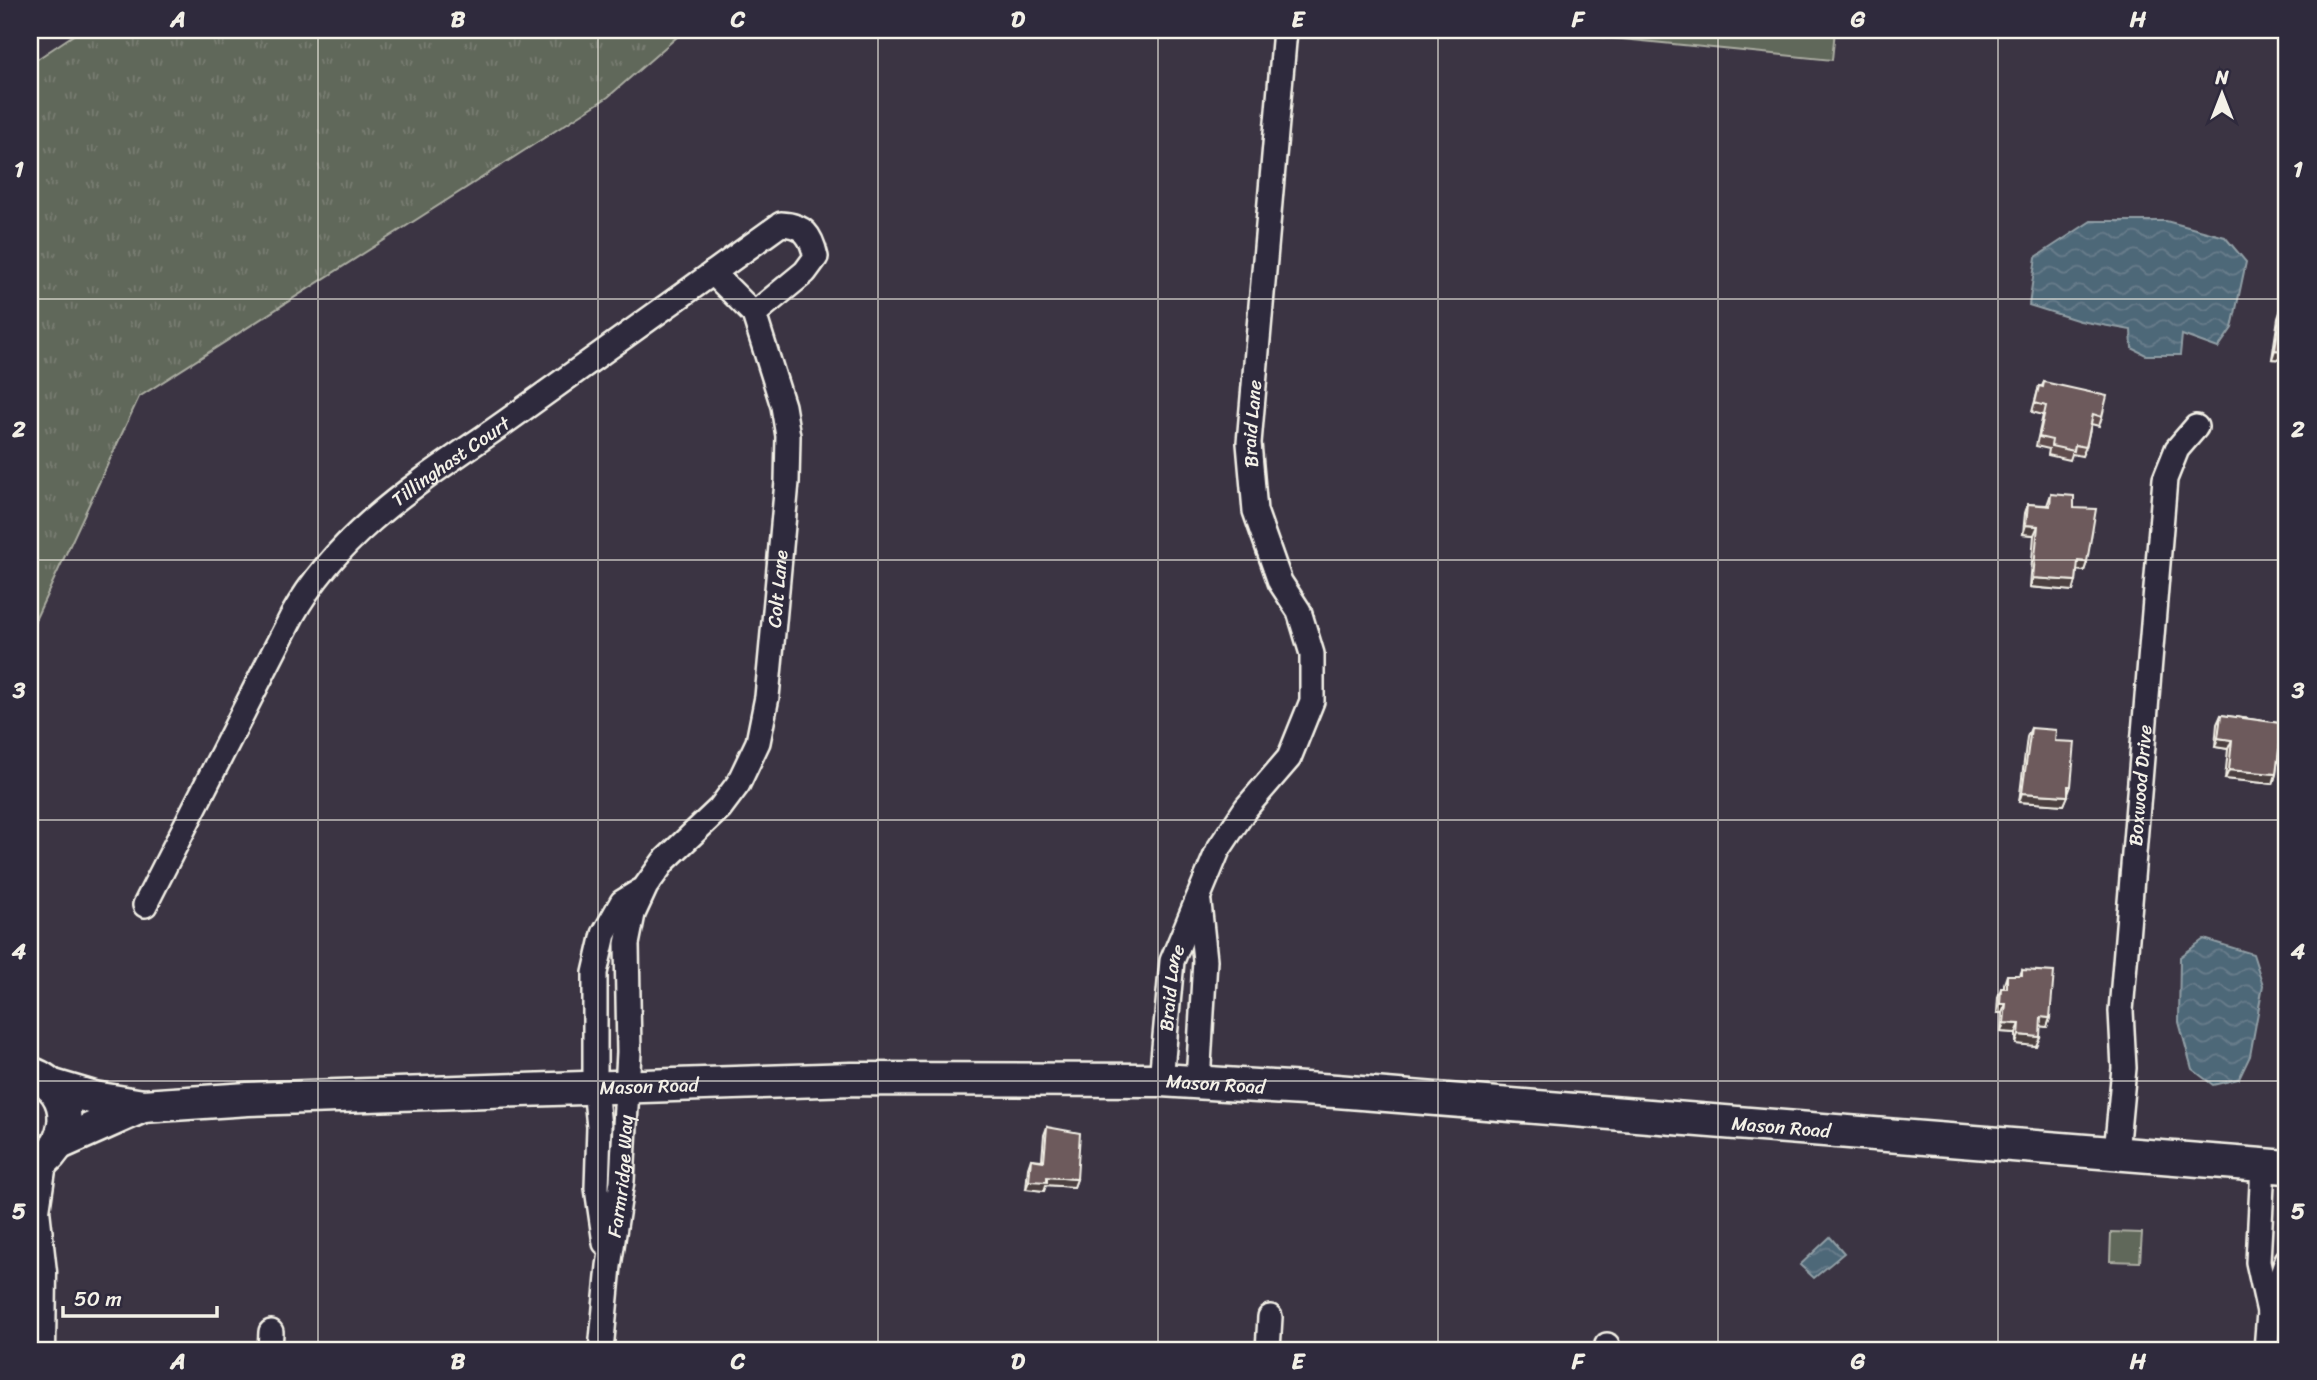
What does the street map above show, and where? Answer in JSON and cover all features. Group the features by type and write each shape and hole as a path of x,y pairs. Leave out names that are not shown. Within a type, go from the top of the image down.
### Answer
{"main road":[{"name":"Mason Road","path":"40,1079 94,1098 142,1106 852,1079 1161,1080 1348,1091 2275,1166"},
{"path":"40,1079 60,1097 64,1112 64,1128 44,1158"},
{"name":"Mason Road","path":"44,1158 142,1106"}],"street":[{"name":"Braid Lane","path":"1161,1080 1172,961 1218,850 1246,808 1289,758 1312,701 1312,654 1300,611 1280,582 1255,511 1249,443 1285,30"},
{"name":"Tillinghast Court","path":"145,905 292,616 316,577 336,553 390,506 780,224 796,225 812,237 816,257 805,272 754,314"},
{"name":"Colt Lane","path":"627,1086 626,944 633,914 646,886 664,861 709,819 734,790 758,742 765,712 786,494 788,436 783,406 754,314 713,273"},
{"name":"Boxwood Drive","path":"2116,1153 2124,1068 2121,1011 2165,479 2177,449 2196,427"},
{"name":"Colt Lane","path":"595,1087 595,973 604,934 622,902 646,886"},
{"name":"Braid Lane","path":"1198,1082 1205,960 1199,900"},
{"name":"Farmridge Way","path":"601,1350 609,1266 622,1181 627,1086"},
{"name":"Farmridge Way","path":"595,1087 599,1127 597,1188 609,1266"},
{"path":"41,1350 42,1272 35,1210 44,1158"},
{"path":"2269,1312 2258,1262 2275,1166"},
{"path":"2266,1350 2269,1312 2287,1260"},
{"path":"1268,1350 1270,1317"}],"green space":[{"path":"81,30 685,30 608,97 139,397 30,631 30,64"},
{"path":"1604,30 1835,30 1832,60 1603,37"},
{"path":"2111,1232 2142,1233 2140,1262 2110,1261"}],"water":[{"path":"2091,221 2166,221 2225,237 2246,262 2232,328 2218,348 2182,335 2180,355 2146,355 2132,348 2131,330 2080,321 2029,305 2036,257"},
{"path":"2204,939 2253,954 2263,985 2250,1056 2239,1079 2213,1085 2192,1069 2179,1022 2180,957"},
{"path":"1830,1237 1844,1253 1814,1278 1800,1265"}],"building":[{"path":"2281,309 2287,309 2287,351 2275,350"},
{"path":"2044,382 2107,396 2102,417 2093,414 2086,447 2075,445 2074,451 2051,446 2052,440 2039,437 2046,406 2035,403 2039,386 2043,387"},
{"path":"2051,494 2074,496 2074,508 2096,509 2087,562 2078,561 2076,581 2033,578 2038,526 2026,525 2028,504 2050,506"},
{"path":"2221,715 2287,724 2287,743 2280,742 2276,774 2229,770 2232,740 2218,738"},
{"path":"2031,728 2056,730 2055,741 2075,742 2068,796 2022,793"},
{"path":"2022,970 2054,972 2050,1018 2041,1017 2040,1037 2019,1035 2020,1024 2004,1023 2006,1004 2000,1004 2001,988 2007,988 2007,975 2022,975"},
{"path":"1047,1127 1080,1133 1077,1179 1047,1177 1047,1182 1029,1181 1031,1159 1044,1161"}]}
